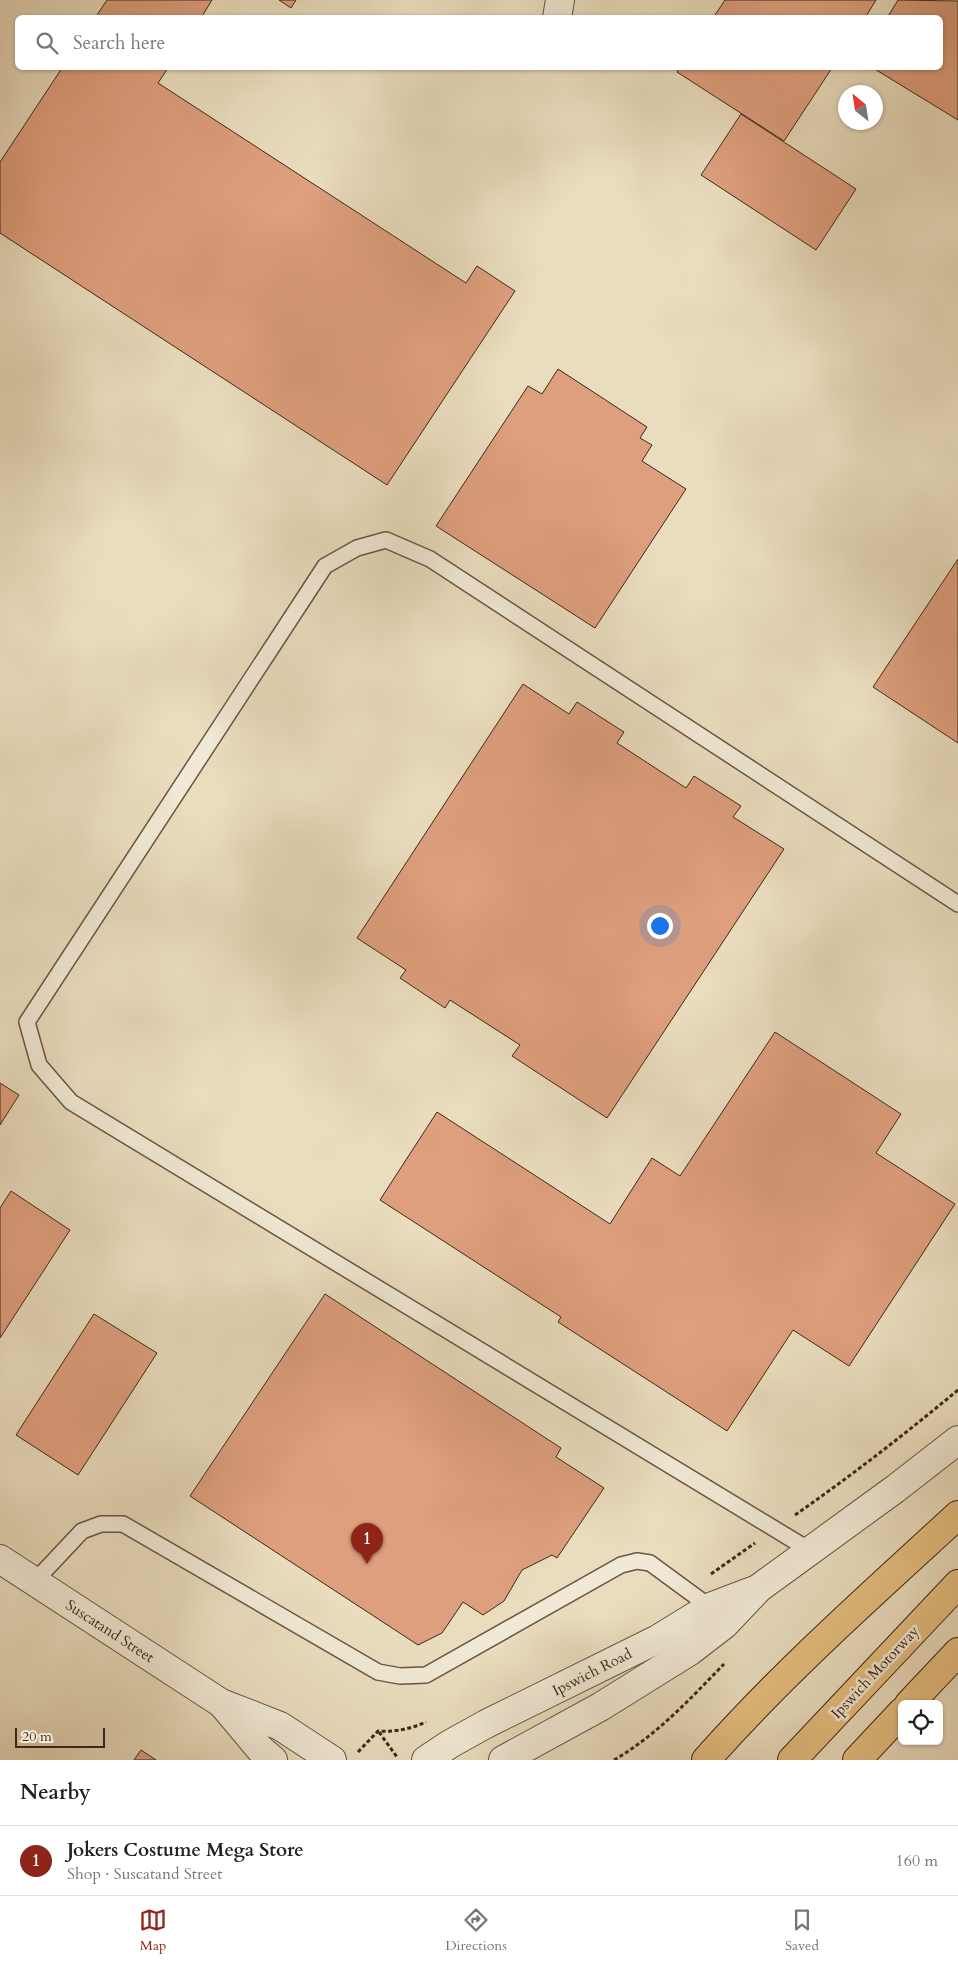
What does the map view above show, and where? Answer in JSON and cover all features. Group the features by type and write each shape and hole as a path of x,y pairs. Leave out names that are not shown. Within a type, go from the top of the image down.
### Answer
{"highway":[{"path":"706,1760 764,1697 824,1638 958,1515"},
{"name":"Ipswich Motorway","path":"792,1760 958,1584"},
{"path":"913,1700 958,1652"},
{"path":"857,1760 898,1716"}],"street":[{"path":"558,15 560,0"},
{"name":"Ipswich Road","path":"502,1760 600,1707 667,1666 726,1624 759,1588 958,1440"},
{"name":"Suscatand Street","path":"0,1559 221,1703 280,1726 332,1760"},
{"name":"Ipswich Road","path":"426,1760 486,1724 658,1639 710,1607 759,1588"},
{"name":"Suscatand Street","path":"221,1703 260,1749 273,1760"}],"lane":[{"path":"811,1551 71,1102 39,1065 27,1022 325,566 357,548 386,540 430,559 958,904"},
{"path":"34,1581 82,1531 101,1524 123,1524 378,1672 400,1676 426,1674 621,1565 637,1561 650,1564 710,1607"}],"path":[{"path":"614,1760 652,1734 687,1703 726,1662"},
{"path":"358,1753 378,1731 400,1760"}],"building":[{"path":"107,0 212,0 203,15 97,15"},
{"path":"279,0 296,0 291,8"},
{"path":"725,0 876,0 867,15 715,15"},
{"path":"898,0 958,1 958,120 876,70 943,70 943,15 889,15"},
{"path":"61,70 167,70 158,83 466,283 477,266 515,291 387,485 0,233 0,162"},
{"path":"678,70 831,70 784,141 677,72"},
{"path":"741,114 856,189 816,250 701,175"},
{"path":"558,369 647,427 640,438 652,445 642,461 686,489 595,628 436,526 528,386 542,394"},
{"path":"958,559 958,743 873,687"},
{"path":"523,684 569,714 577,702 624,732 617,743 686,788 694,776 741,806 733,817 784,849 607,1118 512,1056 520,1045 450,1000 445,1008 400,978 406,970 357,938"},
{"path":"775,1032 901,1114 876,1153 955,1204 849,1366 793,1330 727,1431 558,1322 561,1317 380,1200 437,1112 610,1224 652,1158 680,1176"},
{"path":"0,1083 19,1095 0,1125"},
{"path":"11,1191 70,1230 0,1338 0,1208"},
{"path":"325,1294 561,1448 556,1457 604,1488 557,1558 552,1555 522,1570 504,1601 483,1615 463,1602 442,1633 418,1645 190,1496"},
{"path":"94,1314 157,1353 78,1475 16,1435"},
{"path":"141,1750 156,1760 134,1760"}],"place":[{"name":"Jokers Costume Mega Store","path":"367,1564"}]}
